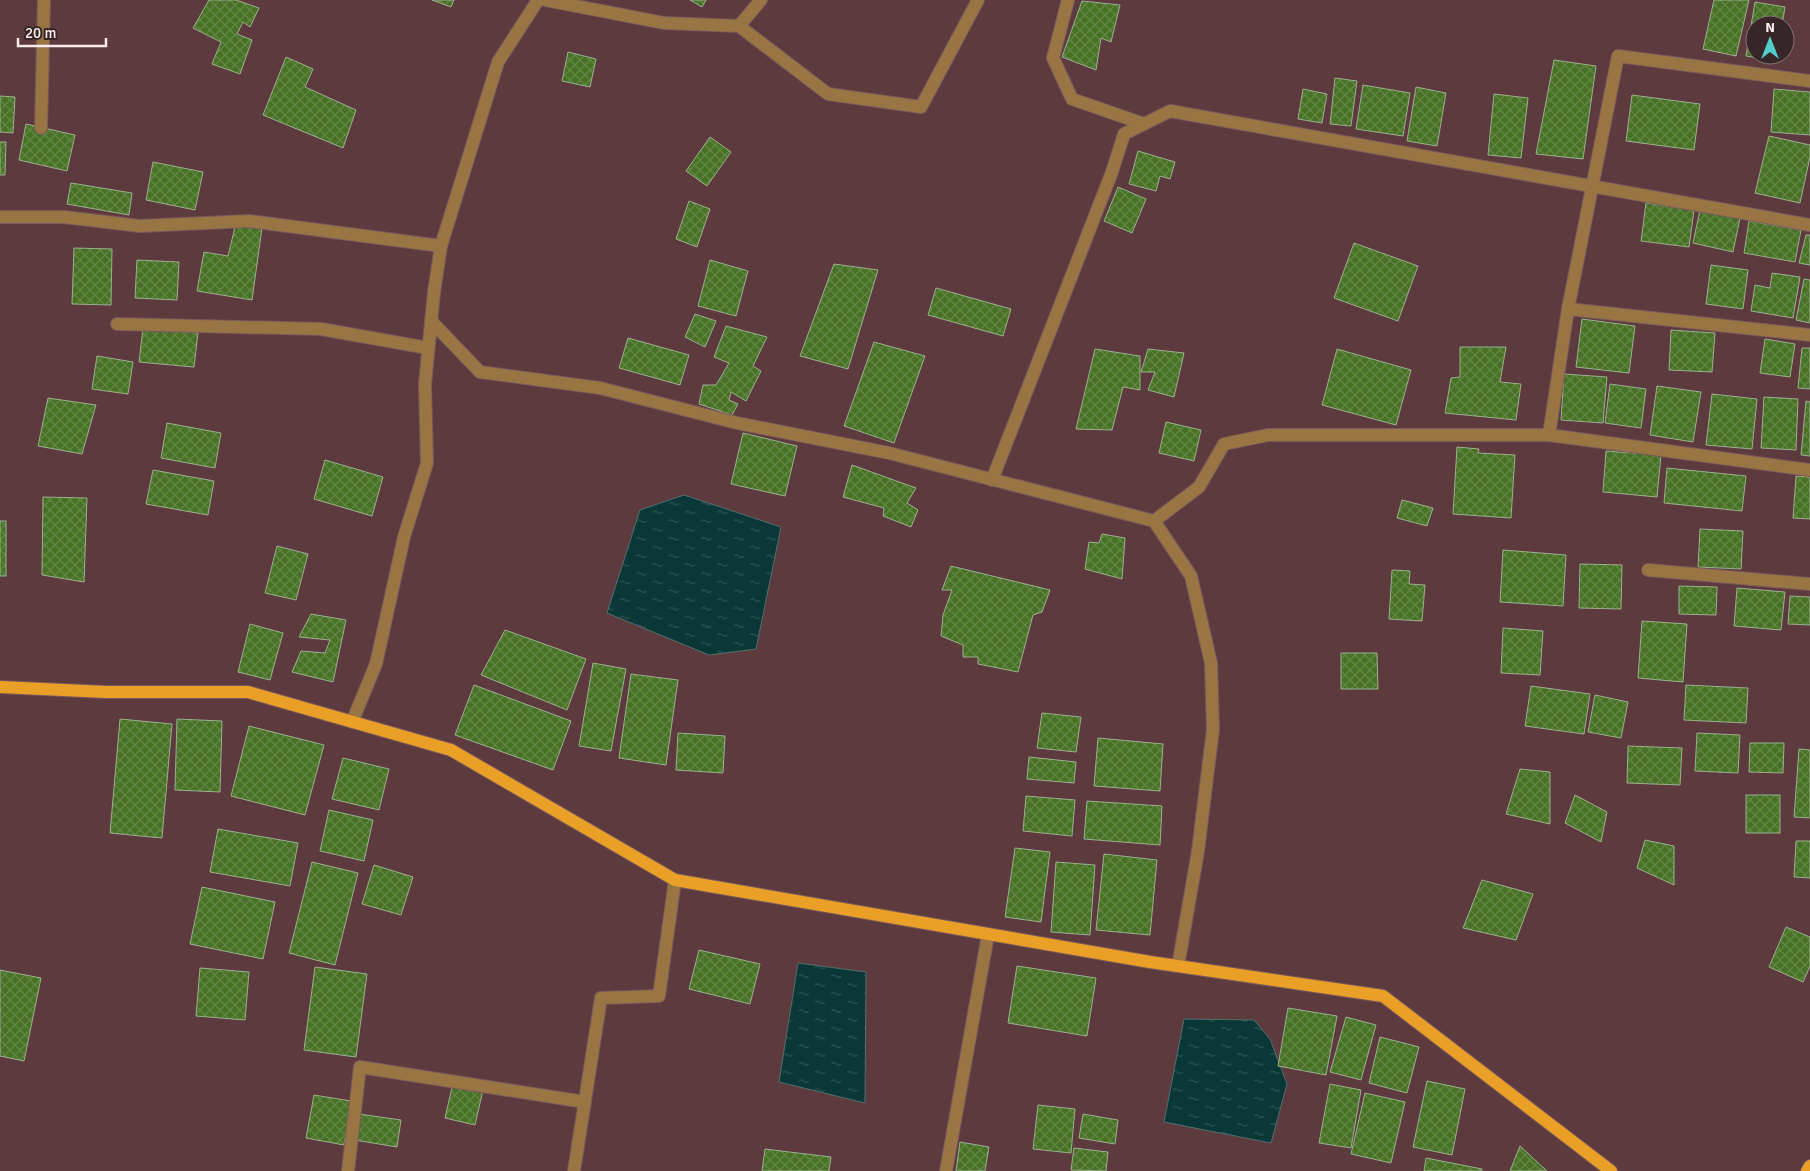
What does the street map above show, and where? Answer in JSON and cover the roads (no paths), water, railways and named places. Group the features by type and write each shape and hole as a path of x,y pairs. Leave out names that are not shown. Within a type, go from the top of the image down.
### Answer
{"main road":[{"path":"0,687 106,692 248,692 451,750 675,880 988,935 1178,966 1383,996 1611,1171"},
{"path":"1807,1171 1810,1166"}],"street":[{"path":"41,128 44,0"},
{"path":"352,722 376,664 404,537 427,463 425,384 441,246 498,62 538,0"},
{"path":"545,0 664,23 739,26 828,94 921,107 978,0"},
{"path":"739,26 761,0"},
{"path":"1068,0 1053,58 1072,99 1144,124"},
{"path":"1549,435 1568,309 1618,56 1810,81"},
{"path":"992,480 1112,172 1124,134 1170,111 1810,225"},
{"path":"0,217 64,217 140,226 249,221 441,246"},
{"path":"1568,309 1810,335"},
{"path":"431,321 480,372 600,388 737,423 889,453 1154,521 1191,576 1211,663 1213,729 1198,851 1178,966"},
{"path":"117,324 321,329 428,348"},
{"path":"1154,521 1198,487 1224,444 1268,435 1549,435 1810,470"},
{"path":"1648,570 1810,584"},
{"path":"574,1171 601,998 659,996 675,880"},
{"path":"946,1171 988,935"},
{"path":"348,1171 360,1067 585,1102"}],"water":[{"path":"684,495 781,527 756,649 709,655 607,613 640,510"},
{"path":"798,963 866,972 865,1103 779,1082"},
{"path":"1184,1019 1254,1020 1270,1039 1287,1084 1271,1143 1164,1122"}]}
